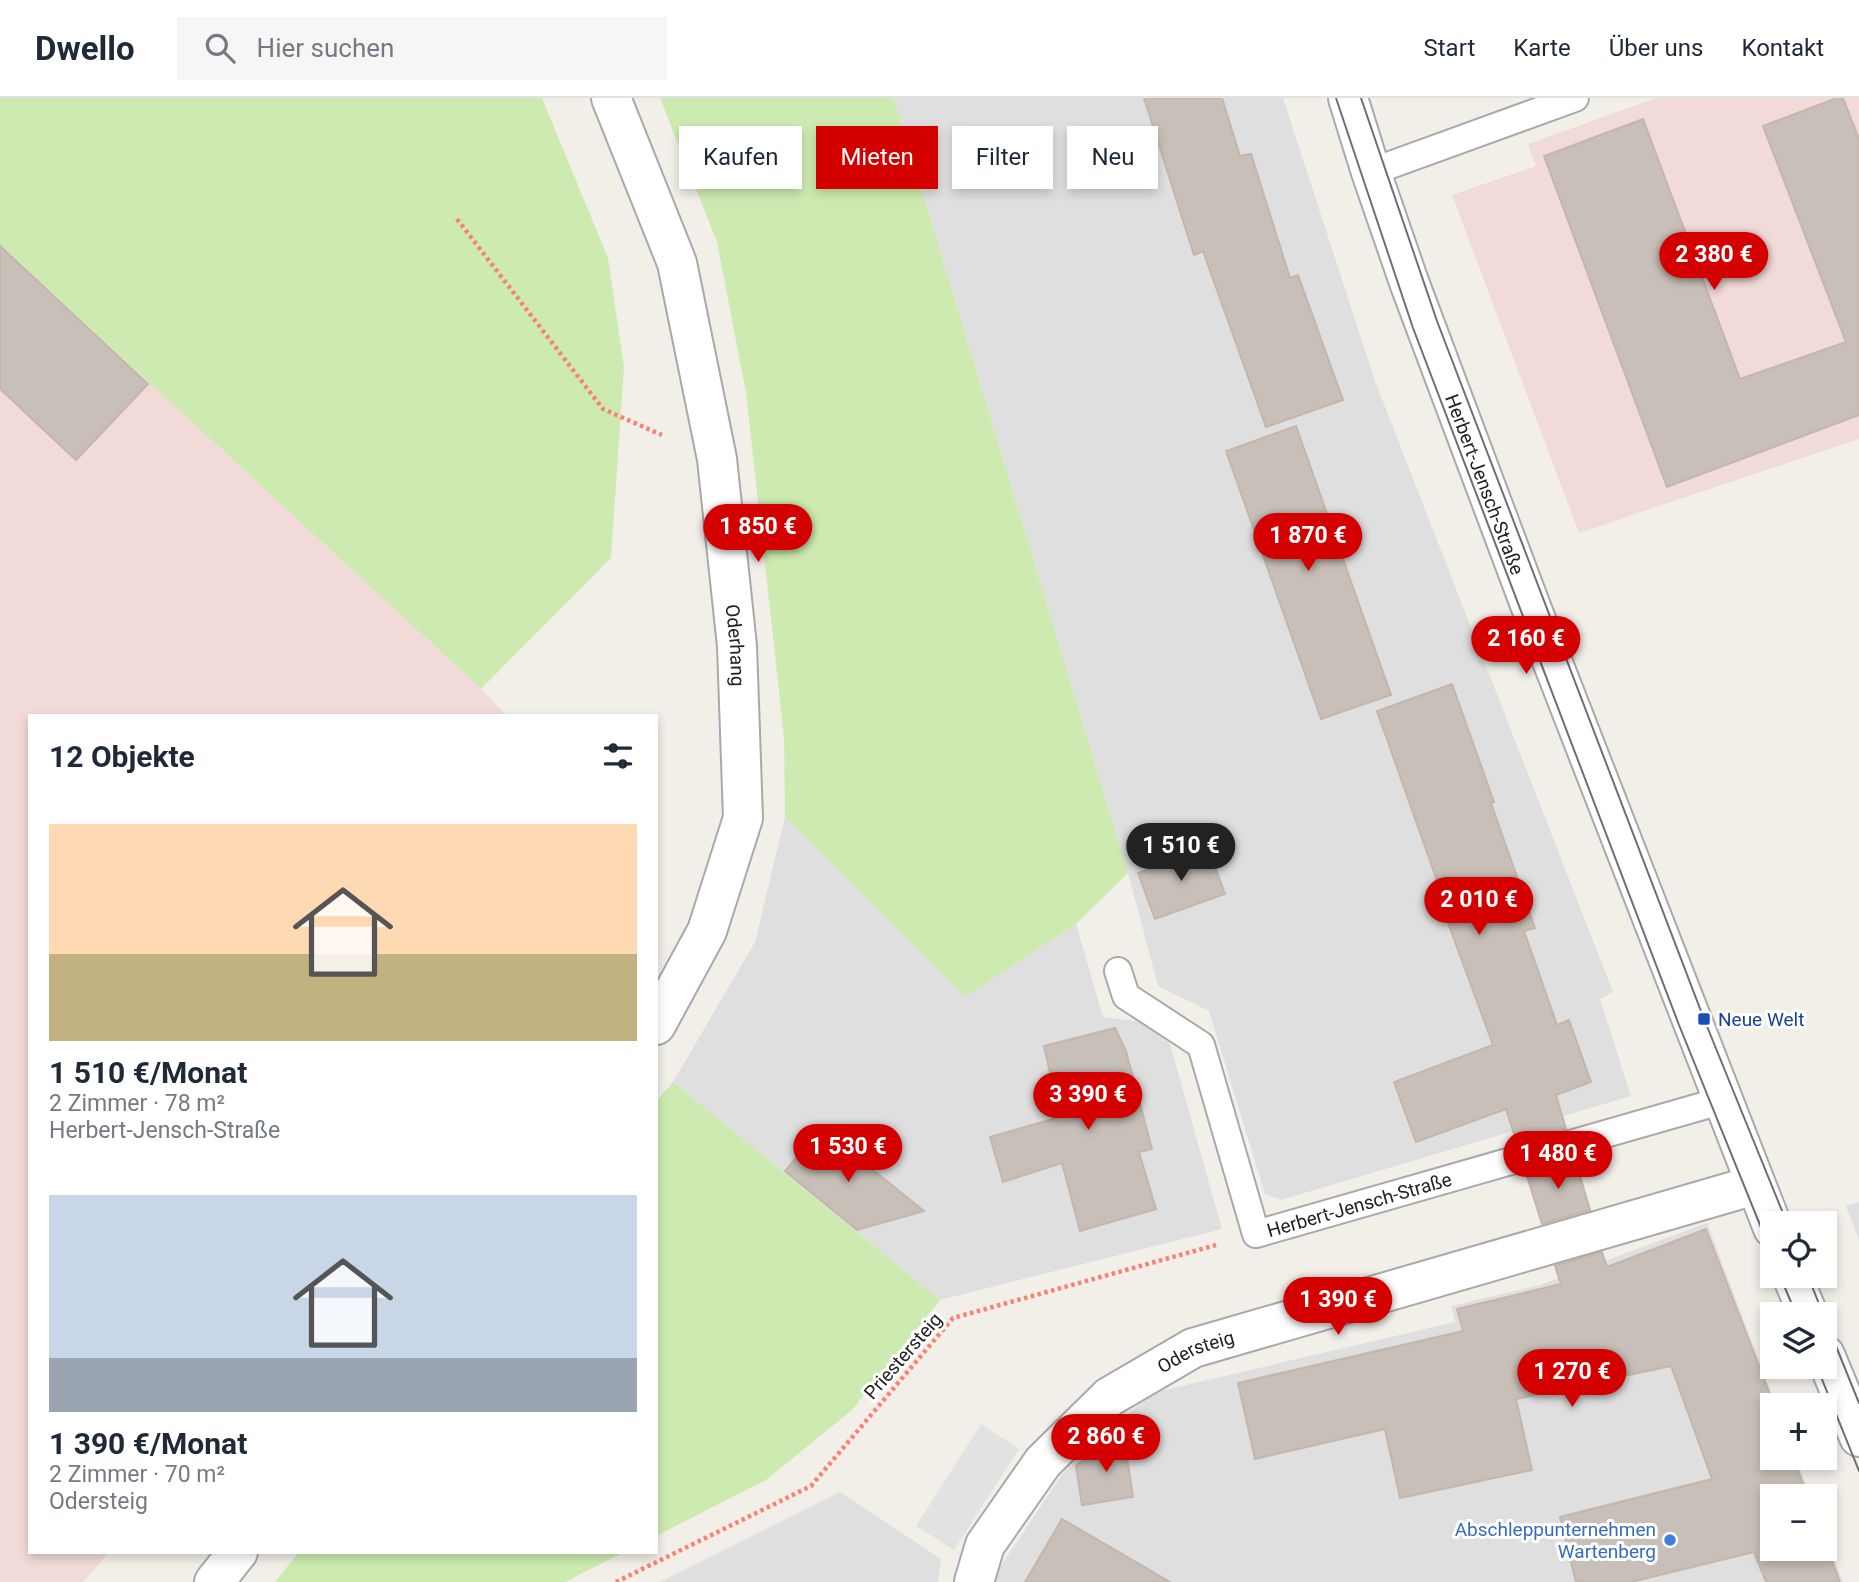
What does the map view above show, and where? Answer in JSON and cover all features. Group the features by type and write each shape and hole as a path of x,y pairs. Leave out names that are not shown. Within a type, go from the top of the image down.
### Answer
{"street":[{"name":"Oderhang","path":"611,98 677,263 717,459 737,646 743,818 707,931 658,1021"},
{"name":"Herbert-Jensch-Straße","path":"1348,98 1409,282 1536,620 1766,1211"},
{"name":"Odersteig","path":"974,1582 985,1545 1043,1462 1109,1398 1192,1348 1755,1185"},
{"path":"1835,1379 1859,1437"},
{"path":"214,1582 237,1554"}],"lane":[{"path":"1371,172 1574,98"},
{"name":"Herbert-Jensch-Straße","path":"1118,971 1126,996 1201,1045 1256,1234 1724,1100"}],"path":[{"path":"457,219 603,409 717,459"},
{"name":"Priestersteig","path":"616,1582 811,1486 953,1318 1256,1234"}],"shaded area":[{"path":"894,98 1283,98 1375,381 1613,992 1600,999 1631,1096 1281,1200 1265,1194 1209,1011 1158,986 1128,873 921,189 938,189 938,126 902,126"},
{"path":"1656,98 1859,98 1859,439 1579,533 1452,195 1536,166 1528,144"},
{"path":"0,245 505,714 28,714 28,1554 107,1554 83,1582 0,1582"},
{"path":"785,817 965,997 1076,924 1103,1017 1142,1022 1170,1044 1222,1229 940,1300 673,1082 755,942"},
{"path":"1859,1202 1859,1240 1846,1206"},
{"path":"1707,1223 1760,1363 1760,1379 1766,1379 1771,1393 1760,1393 1760,1470 1800,1470 1806,1484 1760,1484 1760,1561 1835,1561 1843,1582 994,1582 996,1573 1063,1473 1152,1393 1455,1322 1451,1306 1540,1285"},
{"path":"981,1424 1019,1449 954,1550 916,1526"},
{"path":"840,1492 941,1559 938,1582 660,1582"}],"green space":[{"path":"0,98 542,98 608,258 624,367 611,558 481,689 0,245"},
{"path":"660,98 894,98 902,126 816,126 816,189 921,189 1128,873 1076,924 965,997 785,817 784,737 746,393 717,242 696,189 802,189 802,126 679,126 679,146"},
{"path":"673,1082 940,1300 852,1410 766,1480 658,1535 658,1100"},
{"path":"297,1554 620,1554 565,1582 275,1582"}],"building":[{"path":"1144,98 1222,98 1240,156 1251,154 1290,278 1298,275 1343,400 1266,427 1203,251 1194,255 1158,142 1158,126 1153,126"},
{"path":"1843,98 1859,139 1859,415 1667,487 1544,156 1643,119 1740,379 1846,342 1763,126"},
{"path":"0,246 148,384 76,460 0,389"},
{"path":"1296,426 1391,695 1321,719 1226,451"},
{"path":"1452,684 1535,928 1524,931 1557,1025 1569,1020 1591,1082 1556,1095 1566,1129 1517,1143 1506,1109 1416,1142 1394,1082 1493,1045 1437,893 1441,892 1377,711"},
{"path":"1208,848 1225,894 1155,919 1138,873"},
{"path":"1115,1028 1126,1051 1152,1149 1139,1152 1156,1209 1080,1231 1062,1163 1003,1182 990,1137 1060,1117 1044,1046"},
{"path":"821,1128 924,1211 857,1230 785,1171"},
{"path":"1575,1159 1590,1210 1542,1224 1526,1173"},
{"path":"1706,1229 1760,1369 1760,1379 1764,1379 1769,1393 1760,1393 1760,1470 1798,1470 1803,1484 1760,1484 1760,1561 1832,1561 1840,1582 1766,1582 1754,1552 1631,1582 1576,1582 1560,1517 1712,1479 1671,1366 1516,1399 1532,1470 1400,1498 1385,1429 1255,1459 1238,1383 1463,1331 1457,1309 1561,1284 1555,1266 1602,1252 1607,1267"},
{"path":"1123,1432 1133,1497 1082,1505 1076,1466"},
{"path":"1062,1519 1170,1582 1025,1582"}],"tram line":[{"path":"1336,98 1413,328 1679,1025 1760,1225"},
{"path":"1361,98 1437,321 1704,1019 1782,1211"},
{"path":"1785,1288 1791,1302"},
{"path":"1813,1288 1818,1302"},
{"path":"1837,1349 1859,1403"},
{"path":"1822,1379 1859,1471"}],"place":[{"name":"Neue Welt","path":"1704,1019"},
{"name":"Abschleppunternehmen Wartenberg","path":"1670,1540"}]}
